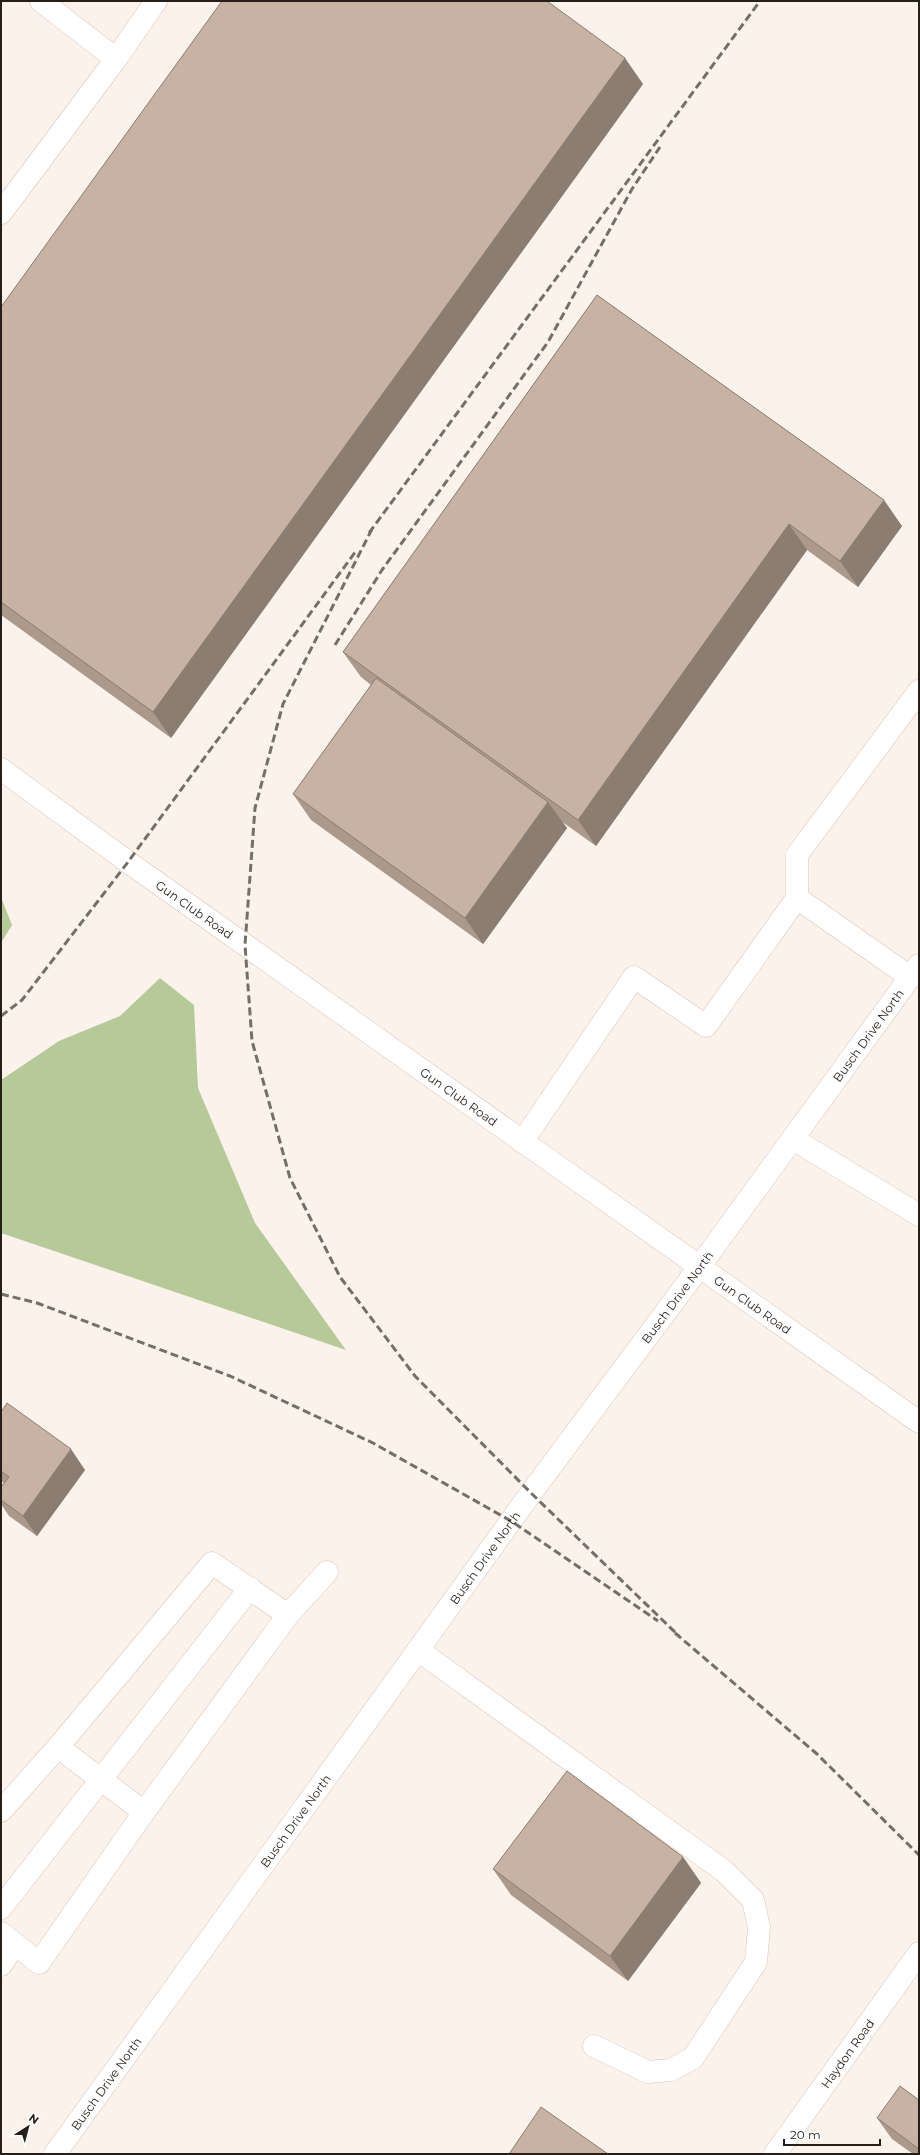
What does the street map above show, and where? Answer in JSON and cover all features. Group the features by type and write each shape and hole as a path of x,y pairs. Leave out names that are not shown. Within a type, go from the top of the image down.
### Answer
{"street":[{"path":"41,1 116,59"},
{"path":"1,212 116,59 156,1"},
{"path":"522,1142 634,977 706,1026 797,898 797,855 919,691"},
{"name":"Gun Club Road","path":"1,769 128,862 919,1422"},
{"path":"797,898 915,971"},
{"name":"Busch Drive North","path":"55,2154 531,1493 700,1266 915,971"},
{"path":"793,1139 919,1216"},
{"path":"1,1811 58,1747 212,1563 288,1615"},
{"path":"1,1966 8,1939 39,1963 144,1812 288,1615 327,1572"},
{"path":"1,1908 250,1588"},
{"path":"418,1650 724,1871 753,1900 759,1927 756,1962 693,2058 671,2070 648,2072 594,2046"},
{"path":"58,1747 144,1812"},
{"name":"Haydon Road","path":"775,2154 919,1952"}],"green space":[{"path":"1,897 12,925 1,943"},
{"path":"160,978 194,1005 198,1088 255,1223 346,1350 1,1233 1,1080 59,1041 120,1016"}],"building":[{"path":"222,1 547,1 625,58 153,712 1,602 1,307"},
{"path":"597,295 884,500 840,561 789,524 578,820 343,652"},
{"path":"376,678 548,802 465,918 293,794"},
{"path":"7,1403 71,1449 23,1516 1,1500 1,1487 9,1477 1,1471 1,1412"},
{"path":"567,1771 683,1857 610,1956 493,1869"},
{"path":"900,2086 919,2100 919,2149 877,2118"},
{"path":"541,2107 608,2154 509,2154"}],"railway":[{"path":"369,533 760,1"},
{"path":"335,645 382,570 548,342 632,189 660,147"},
{"path":"372,529 283,704 255,808 245,945 252,1041 290,1178 340,1277 415,1376 531,1493 679,1636"},
{"path":"1,1016 22,1000 128,862 356,551"},
{"path":"1,1294 37,1303 230,1376 373,1443 511,1521 658,1621"},
{"path":"675,1633 817,1754 919,1855"}]}
